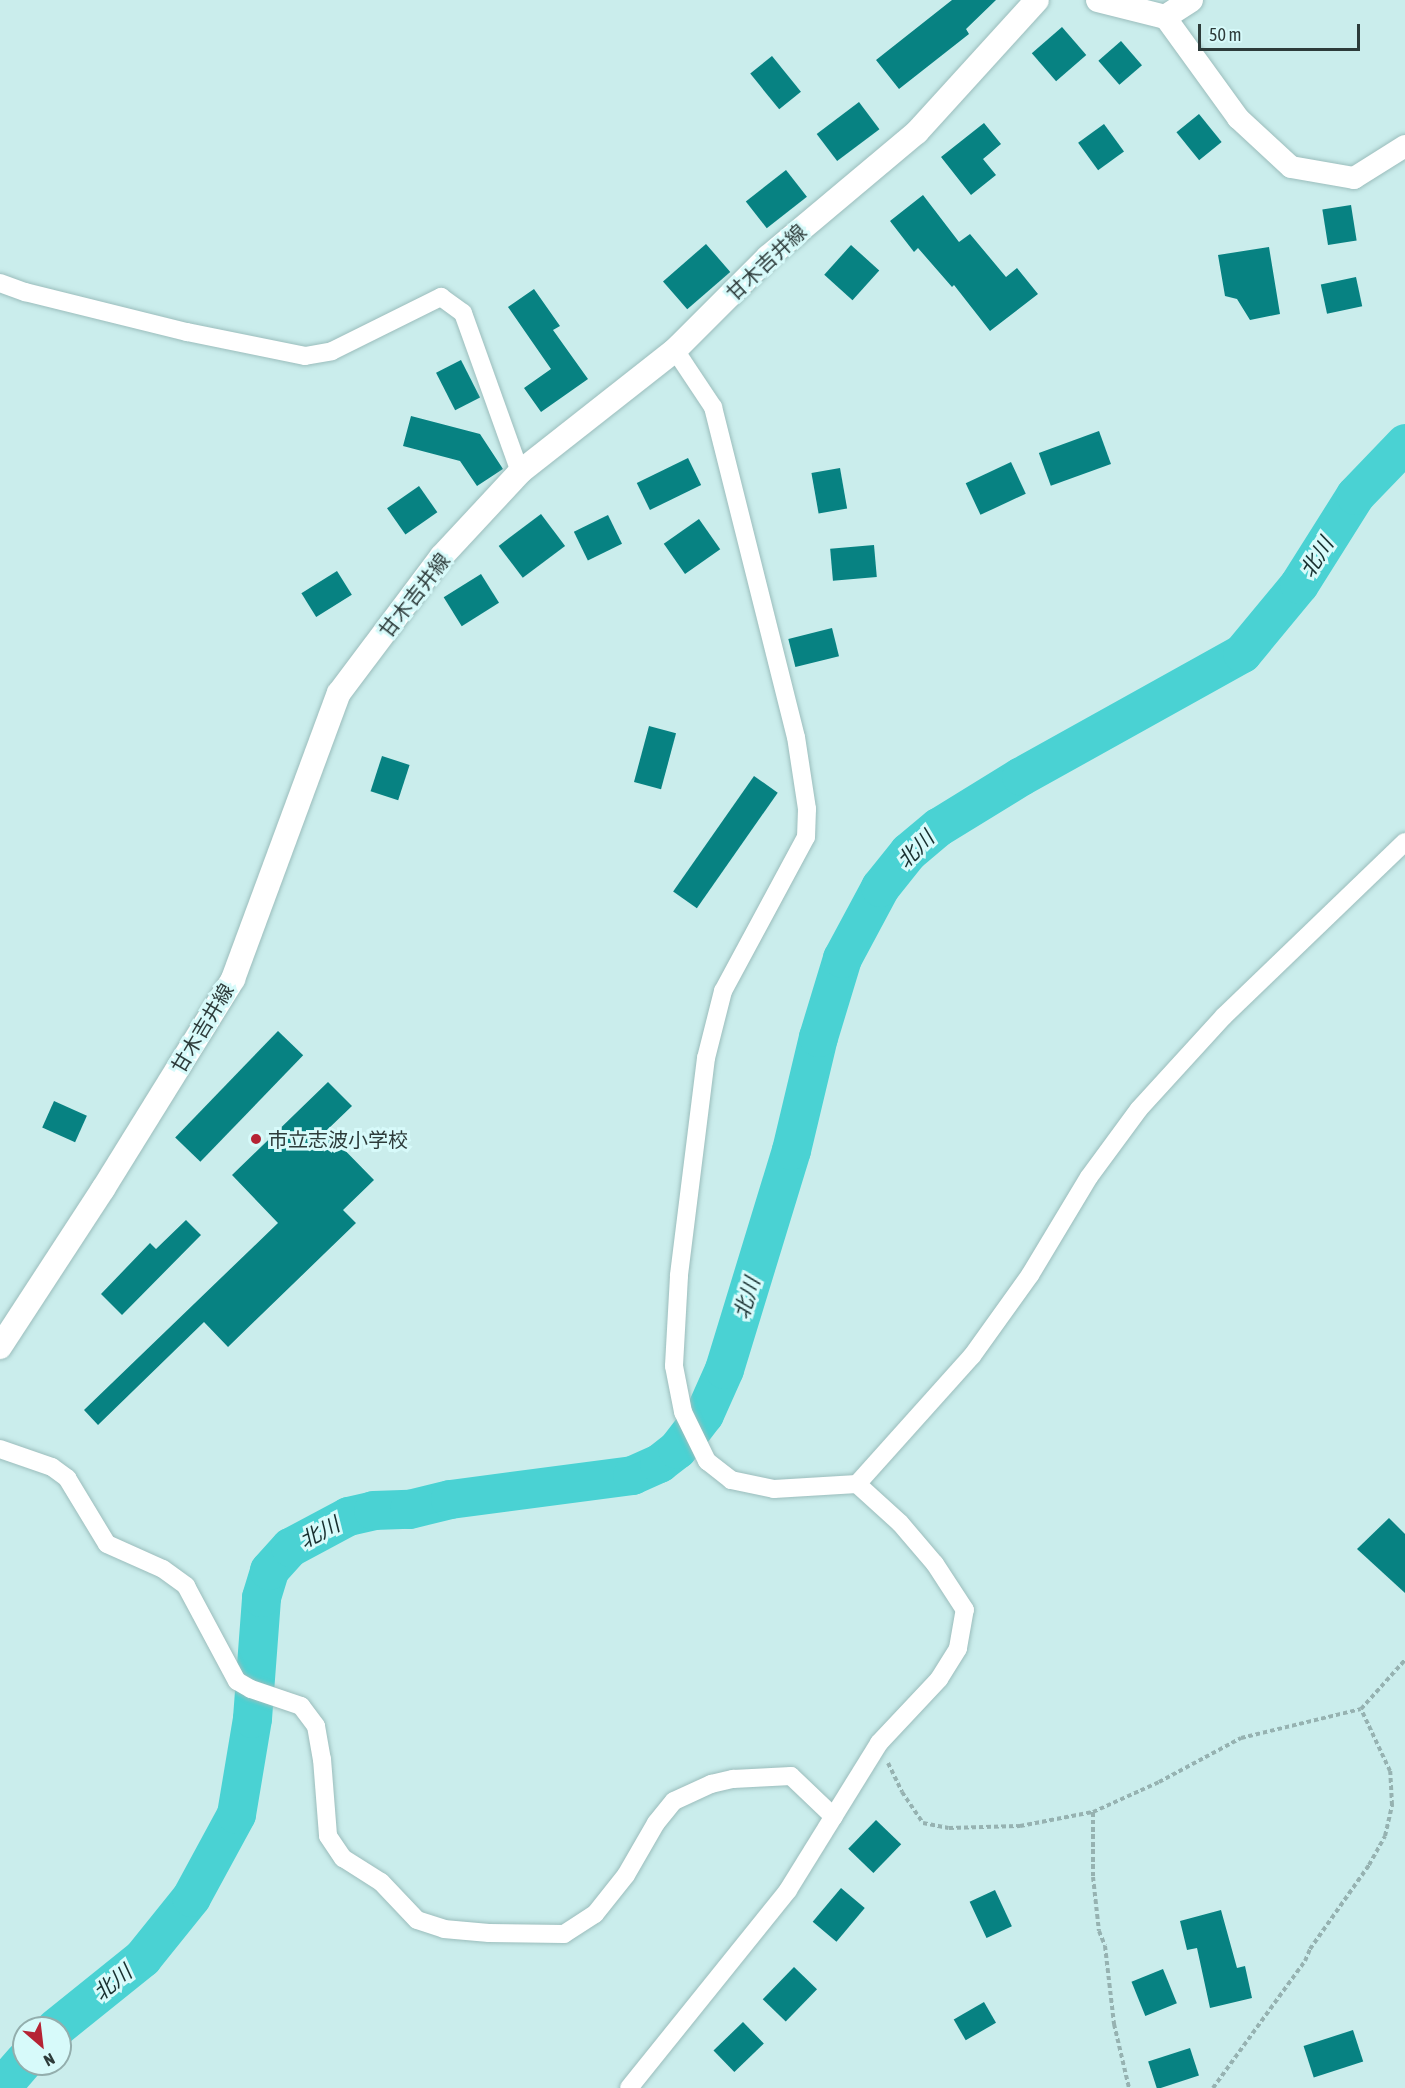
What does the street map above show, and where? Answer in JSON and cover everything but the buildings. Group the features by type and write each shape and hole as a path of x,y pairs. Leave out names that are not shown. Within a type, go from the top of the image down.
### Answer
{"main road":[{"name":"甘木吉井線","path":"0,1347 104,1189 233,979 339,693 442,556 520,472 675,350 768,256 917,132 1037,0"},
{"path":"1098,0 1164,17 1191,0"}],"street":[{"path":"1164,17 1238,118 1291,167 1354,178 1405,146"},
{"path":"0,283 187,332 305,356 332,351 441,297 463,313 520,472"},
{"path":"675,350 713,407 796,737 807,809 806,837 723,991 706,1058 679,1276 674,1366 682,1412 707,1461 730,1480 774,1489 856,1484 972,1356 1030,1275 1089,1177 1139,1109 1224,1016 1405,842"},
{"path":"0,1449 52,1467 67,1478 107,1544 163,1569 186,1586 237,1681 250,1689 301,1706 316,1726 322,1759 328,1836 343,1858 381,1882 417,1920 444,1929 489,1933 564,1934 595,1914 626,1875 656,1823 674,1801 711,1784 733,1779 791,1776 834,1817"},
{"path":"629,2088 788,1890 879,1743 939,1678 958,1648 964,1610 935,1564 900,1523 856,1484"}],"path":[{"path":"879,1743 902,1792 923,1823 949,1828 1020,1826 1093,1812 1159,1782 1241,1738 1361,1709 1405,1660"},
{"path":"1213,2088 1305,1961 1310,1949 1369,1865 1385,1836 1392,1805 1390,1771 1361,1709"},
{"path":"1093,1812 1093,1877 1099,1931 1105,1946 1114,2024 1129,2088"}],"waterway":[{"name":"北川","path":"70,2016 142,1958 191,1897 236,1814 252,1718 261,1597 269,1570 290,1547 348,1516 373,1510 409,1509 450,1499 632,1475 659,1463 677,1449 704,1414 724,1369 791,1150 818,1037 842,958 880,887 908,852 938,827 1021,776 1242,653 1299,584 1355,495 1405,443"},
{"name":"北川","path":"0,2088 12,2074"}],"place":[{"name":"市立志波小学校","path":"256,1139"}]}
